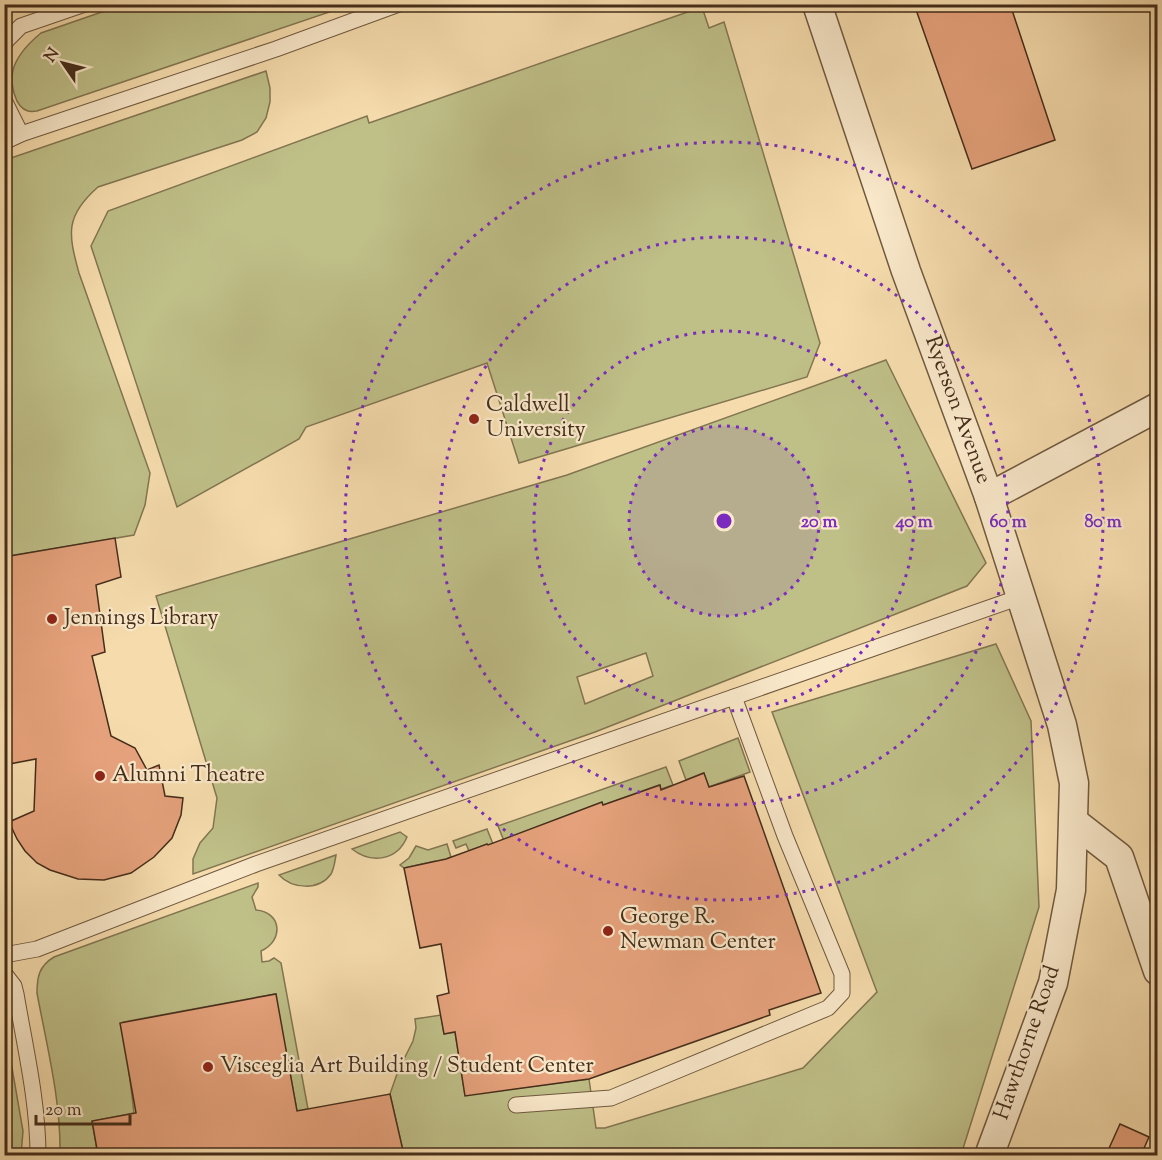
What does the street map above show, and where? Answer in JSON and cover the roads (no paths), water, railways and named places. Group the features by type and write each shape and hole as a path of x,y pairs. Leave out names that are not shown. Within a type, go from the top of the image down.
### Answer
{"street":[{"name":"Ryerson Avenue","path":"817,4 906,271 989,497 1062,725 1074,783 1074,822"},
{"path":"989,497 1158,406"},
{"path":"1074,822 1119,857 1158,970"},
{"name":"Hawthorne Road","path":"988,1155 1053,983 1071,890 1074,822"}],"lane":[{"path":"4,45 21,26 84,4"},
{"path":"4,142 21,134 276,49 399,4"},
{"path":"4,100 21,134"},
{"path":"4,955 37,949 266,861 1020,597"},
{"path":"516,1105 611,1098 828,1008 842,993 842,974 785,836 734,697"},
{"path":"4,973 14,986 16,994 37,1117 38,1155"}],"place":[{"name":"Caldwell University","path":"474,419"},
{"name":"Jennings Library","path":"52,619"},
{"name":"Alumni Theatre","path":"100,776"},
{"name":"George R. Newman Center","path":"608,931"},
{"name":"Visceglia Art Building / Student Center","path":"208,1067"}]}
